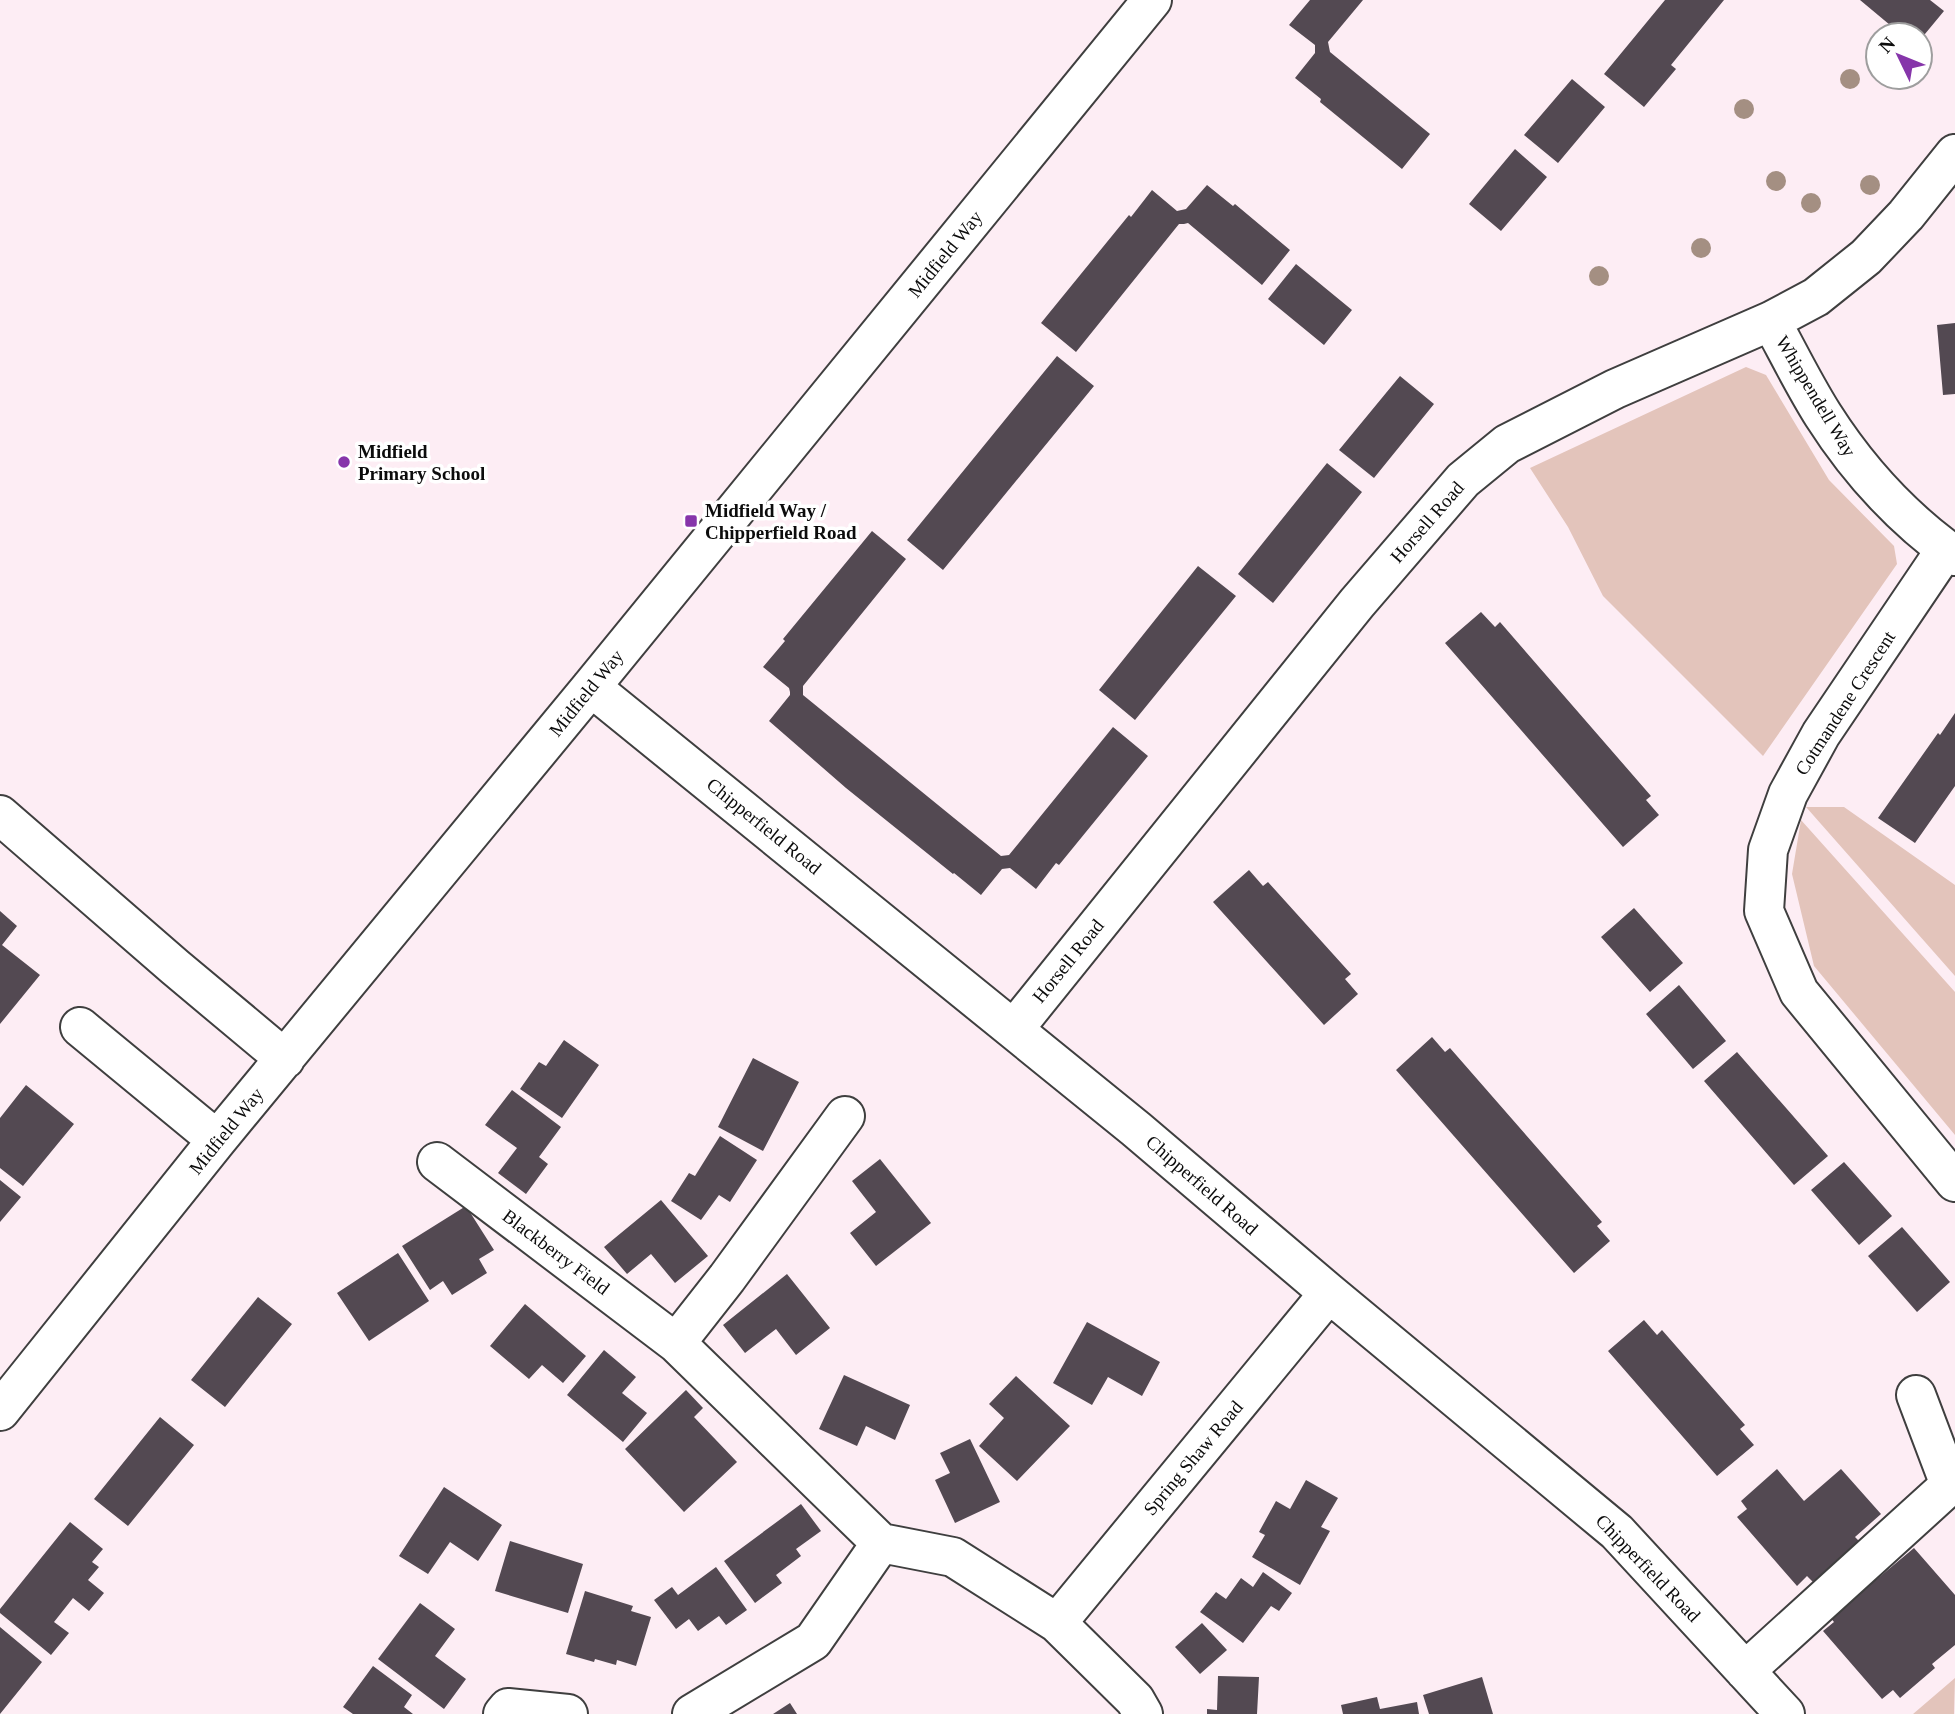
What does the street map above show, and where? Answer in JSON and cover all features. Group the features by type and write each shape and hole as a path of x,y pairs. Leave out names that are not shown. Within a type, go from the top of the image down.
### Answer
{"street":[{"name":"Midfield Way","path":"10,1398 218,1140 1152,0"},
{"name":"Horsell Road","path":"1014,1029 1349,614 1463,480 1507,444 1615,390 1771,321 1816,296 1866,257 1906,215 1955,155"},
{"name":"Whippendell Way","path":"1771,321 1823,415 1858,465 1894,505 1950,552"},
{"name":"Cotmandene Crescent","path":"1950,552 1821,734 1788,794 1768,850 1764,911 1799,992 1955,1182"},
{"name":"Chipperfield Road","path":"591,687 1136,1129 1617,1532 1785,1714"},
{"path":"0,815 285,1059"},
{"path":"80,1027 218,1140"},
{"path":"676,1343 845,1116"},
{"name":"Blackberry Field","path":"437,1162 676,1343 881,1543"},
{"name":"Spring Shaw Road","path":"1057,1623 1329,1293"},
{"path":"1745,1671 1950,1485 1916,1395"},
{"path":"692,1714 813,1641 881,1543 953,1557 1057,1623 1135,1700 1143,1714"},
{"path":"503,1714 508,1708 568,1714"}],"shaded area":[{"path":"1746,367 1766,375 1829,480 1894,546 1897,564 1763,756 1603,596 1568,527 1530,468"},
{"path":"1806,807 1844,807 1955,885 1955,976"},
{"path":"1801,820 1955,992 1955,1135 1814,966 1792,874"},
{"path":"1955,1678 1954,1714 1913,1714"}],"building":[{"path":"1310,0 1363,0 1328,42 1330,52 1430,134 1402,169 1295,78 1315,53 1315,45 1289,25"},
{"path":"1665,0 1724,0 1671,65 1676,69 1644,107 1604,74"},
{"path":"1860,0 1930,0 1944,11 1934,23 1885,21"},
{"path":"1572,79 1605,107 1558,163 1524,135"},
{"path":"1515,149 1547,177 1501,231 1469,204"},
{"path":"1207,185 1233,206 1235,204 1290,250 1262,285 1188,223 1179,224 1076,352 1041,323 1152,190 1177,211 1186,209"},
{"path":"1296,264 1352,310 1324,345 1268,299"},
{"path":"1955,323 1955,394 1943,395 1937,325"},
{"path":"1057,356 1094,386 943,570 907,540"},
{"path":"1400,376 1434,404 1374,478 1339,450"},
{"path":"1327,463 1362,492 1273,603 1238,574"},
{"path":"872,531 906,559 803,686 803,695 1001,856 1009,855 1113,727 1148,756 1059,865 1056,863 1036,889 1010,868 1002,869 981,895 846,788 769,721 790,692 789,688 763,667"},
{"path":"1198,566 1236,596 1135,720 1099,690"},
{"path":"1481,612 1495,627 1500,622 1651,796 1646,800 1659,815 1623,847 1445,643"},
{"path":"1955,713 1955,786 1915,843 1878,818"},
{"path":"1249,870 1263,886 1268,882 1351,974 1345,979 1358,994 1324,1025 1213,902"},
{"path":"1634,908 1683,963 1650,992 1601,937"},
{"path":"0,911 17,926 2,945 40,975 0,1024"},
{"path":"1679,985 1726,1041 1693,1069 1646,1014"},
{"path":"1432,1037 1445,1052 1450,1048 1602,1222 1597,1226 1610,1241 1574,1273 1396,1070"},
{"path":"564,1040 599,1065 562,1118 520,1089 539,1062 546,1066"},
{"path":"1737,1052 1828,1156 1794,1185 1704,1081"},
{"path":"753,1058 799,1082 763,1151 718,1127"},
{"path":"26,1085 74,1124 23,1186 0,1168 0,1118"},
{"path":"512,1090 561,1127 539,1157 548,1164 526,1194 498,1173 517,1148 485,1125"},
{"path":"720,1136 757,1160 730,1202 719,1195 701,1220 671,1201 689,1173 695,1176"},
{"path":"880,1159 931,1223 876,1266 850,1233 876,1212 852,1181"},
{"path":"1844,1162 1892,1216 1859,1245 1811,1190"},
{"path":"0,1180 21,1197 0,1222"},
{"path":"661,1200 708,1256 675,1283 651,1254 627,1274 604,1247"},
{"path":"466,1206 494,1250 479,1259 487,1273 452,1295 443,1281 430,1290 402,1246"},
{"path":"1902,1227 1950,1282 1917,1312 1868,1256"},
{"path":"398,1253 429,1301 369,1341 337,1293"},
{"path":"787,1274 830,1328 796,1355 776,1329 745,1353 723,1325"},
{"path":"258,1297 292,1324 225,1407 191,1380"},
{"path":"525,1304 586,1356 563,1383 542,1365 529,1379 490,1346"},
{"path":"1644,1320 1657,1335 1662,1330 1745,1425 1740,1429 1754,1445 1717,1476 1608,1351"},
{"path":"1087,1322 1160,1362 1142,1396 1108,1377 1092,1405 1053,1383"},
{"path":"604,1350 636,1377 622,1393 647,1413 623,1442 567,1395"},
{"path":"844,1375 910,1405 895,1440 866,1426 857,1446 819,1429"},
{"path":"1016,1376 1070,1426 1017,1481 979,1446 1004,1418 989,1404"},
{"path":"686,1390 703,1408 694,1417 737,1462 684,1512 625,1449"},
{"path":"160,1417 194,1445 128,1526 94,1499"},
{"path":"970,1439 1000,1502 955,1523 935,1480 950,1473 940,1453"},
{"path":"1777,1469 1804,1501 1841,1469 1881,1514 1855,1537 1861,1543 1814,1583 1807,1576 1797,1586 1737,1517 1747,1509 1741,1501"},
{"path":"1306,1480 1338,1498 1321,1527 1330,1531 1300,1585 1252,1557 1265,1535 1259,1532 1276,1501 1290,1509"},
{"path":"444,1487 502,1525 478,1561 450,1542 428,1574 399,1556"},
{"path":"801,1504 821,1531 796,1549 801,1556 776,1575 782,1583 755,1603 724,1561"},
{"path":"70,1522 103,1549 92,1562 99,1567 88,1580 104,1593 89,1611 73,1598 54,1622 69,1633 51,1655 0,1613 0,1609"},
{"path":"510,1541 583,1564 568,1613 495,1591"},
{"path":"1914,1548 1955,1595 1955,1645 1932,1664 1935,1668 1900,1698 1893,1690 1882,1699 1823,1631 1834,1622 1828,1615 1874,1574 1877,1579"},
{"path":"716,1567 747,1610 726,1625 719,1616 698,1631 689,1619 676,1629 654,1600 672,1587 678,1595"},
{"path":"1263,1572 1292,1593 1279,1611 1271,1606 1243,1643 1200,1612 1216,1592 1226,1599 1241,1578 1253,1587"},
{"path":"585,1591 633,1606 631,1611 651,1617 636,1666 617,1660 616,1665 595,1659 594,1662 566,1654"},
{"path":"420,1603 455,1629 435,1656 466,1679 444,1709 378,1659"},
{"path":"1202,1623 1227,1650 1200,1674 1175,1647"},
{"path":"0,1627 42,1662 0,1714"},
{"path":"373,1666 412,1695 404,1707 413,1714 353,1714 343,1707"},
{"path":"1218,1676 1259,1677 1257,1714 1207,1714 1207,1709 1217,1710"},
{"path":"1482,1677 1493,1714 1429,1714 1423,1695"},
{"path":"1377,1697 1380,1709 1417,1702 1419,1714 1343,1714 1341,1705"},
{"path":"790,1703 797,1714 773,1714"}],"place":[{"name":"Midfield Primary School","path":"344,462"},
{"name":"Midfield Way / Chipperfield Road","path":"691,521"}]}
